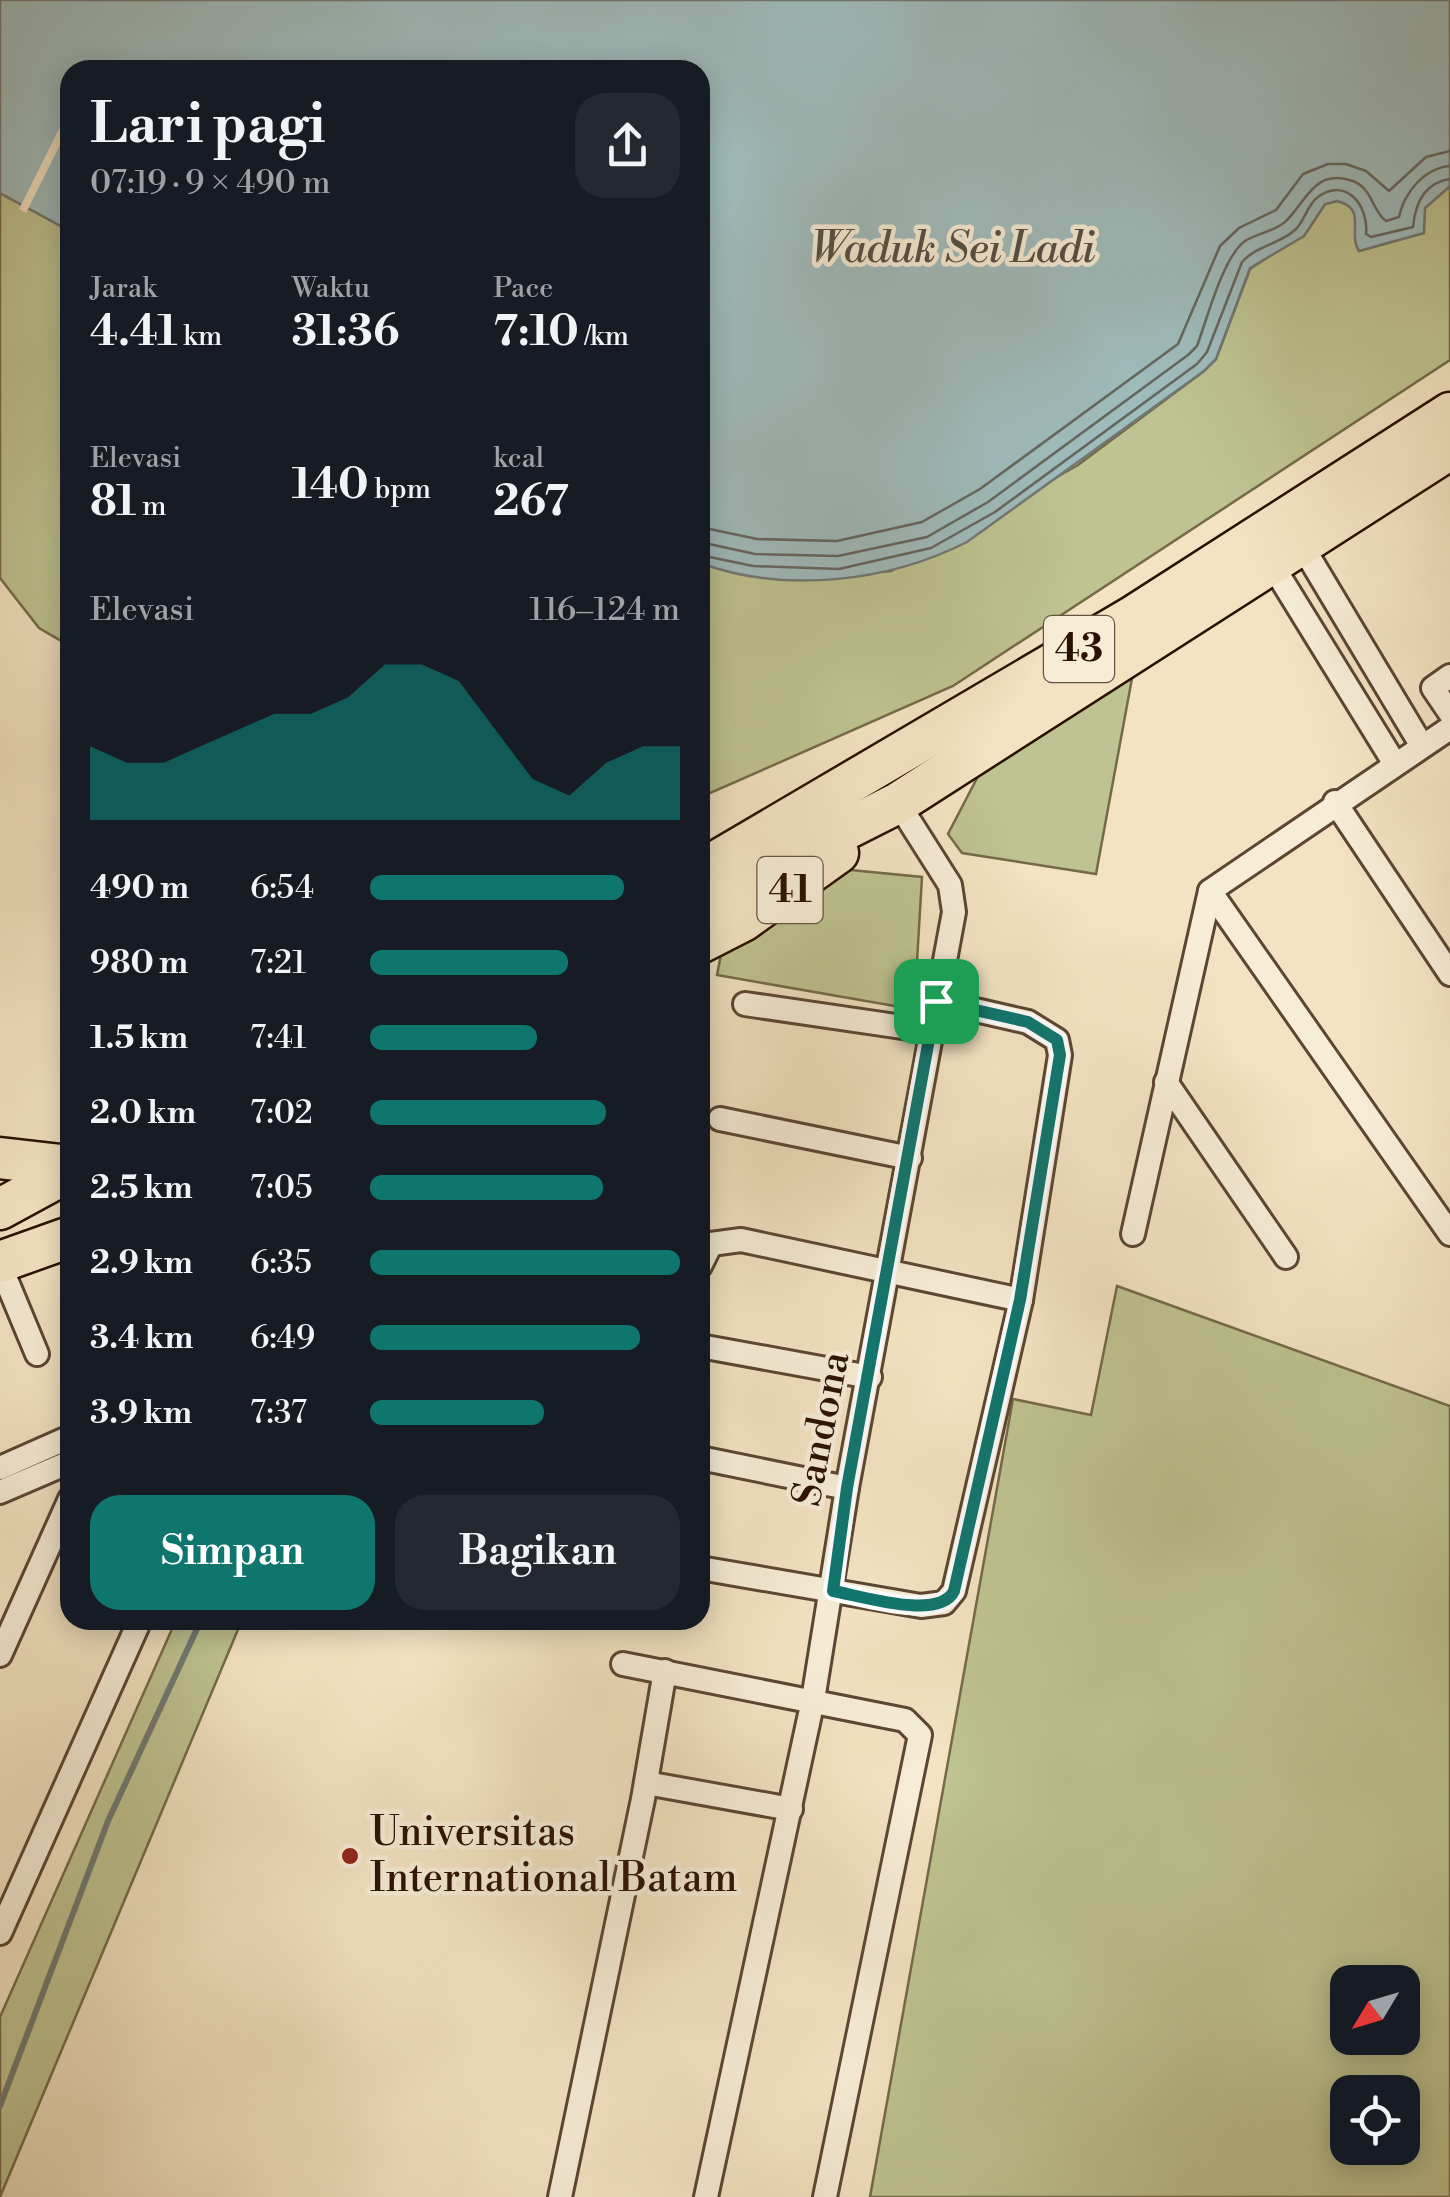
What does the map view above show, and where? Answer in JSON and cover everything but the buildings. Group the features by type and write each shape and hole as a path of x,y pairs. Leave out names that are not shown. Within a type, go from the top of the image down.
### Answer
{"highway":[{"name":"43","path":"710,866 1132,617 1450,413"},
{"name":"43","path":"710,898 882,812 1450,449"},
{"name":"41","path":"710,938 817,872 882,812"},
{"path":"0,1158 60,1167"},
{"path":"0,1209 60,1174"},
{"path":"0,1264 60,1241"}],"street":[{"path":"1286,554 1422,746"},
{"path":"1286,554 1395,764"},
{"path":"1450,676 1433,688 1450,713"},
{"path":"1133,1234 1210,892 1335,802 1450,728"},
{"path":"1335,802 1450,974"},
{"name":"Sandona","path":"706,2197 814,1700 847,1488 954,912 950,885 882,812"},
{"path":"1210,892 1450,1234"},
{"path":"710,1570 921,1606 934,1606 950,1599 1020,1300 1060,1055 1057,1040 1028,1022 936,1001"},
{"path":"745,1004 930,1031"},
{"path":"1166,1082 1286,1258"},
{"path":"720,1119 910,1158"},
{"path":"710,1247 726,1239 1020,1300"},
{"path":"0,1264 37,1354"},
{"path":"710,1348 870,1377"},
{"path":"0,1468 60,1441"},
{"path":"710,1460 847,1488"},
{"path":"0,1492 60,1466"},
{"path":"0,1655 60,1522"},
{"path":"0,1609 28,1597"},
{"path":"0,1933 6,1902 135,1630"},
{"path":"623,1664 905,1720 920,1735 825,2197"},
{"path":"560,2197 646,1784 665,1671"},
{"path":"646,1784 791,1808"}],"green space":[{"path":"1450,186 1450,360 953,686 710,793 710,566 752,576 793,579 891,571 1078,465 1204,371 1216,359 1250,269 1308,230 1325,204 1337,201 1352,209 1359,251 1423,233 1425,208"},
{"path":"0,193 60,226 60,640 39,628 0,578"},
{"path":"1135,662 1096,874 962,853 948,834 988,757"},
{"path":"840,869 922,877 915,995 900,1007 717,975 724,939"},
{"path":"1117,1286 1450,1406 1450,2197 870,2197 1013,1399 1091,1415"},
{"path":"172,1630 238,1630 0,2197 0,2017"}],"water":[{"name":"Waduk Sei Ladi","path":"0,0 1450,0 1450,186 1425,208 1424,233 1359,251 1352,209 1337,201 1325,204 1304,236 1250,268 1216,359 1204,371 967,542 904,567 836,579 766,578 710,566 710,60 60,60 60,226 0,193"}],"pier":[{"path":"60,127 60,145 26,213 19,209"}],"waterway":[{"path":"0,2106 108,1821 196,1630"}],"place":[{"name":"Universitas International Batam","path":"350,1856"}],"route":[{"path":"936,1001 1040,1027 1057,1040 1060,1055 1020,1300 954,1591 944,1603 921,1606 833,1591 847,1488 936,1001"}]}
